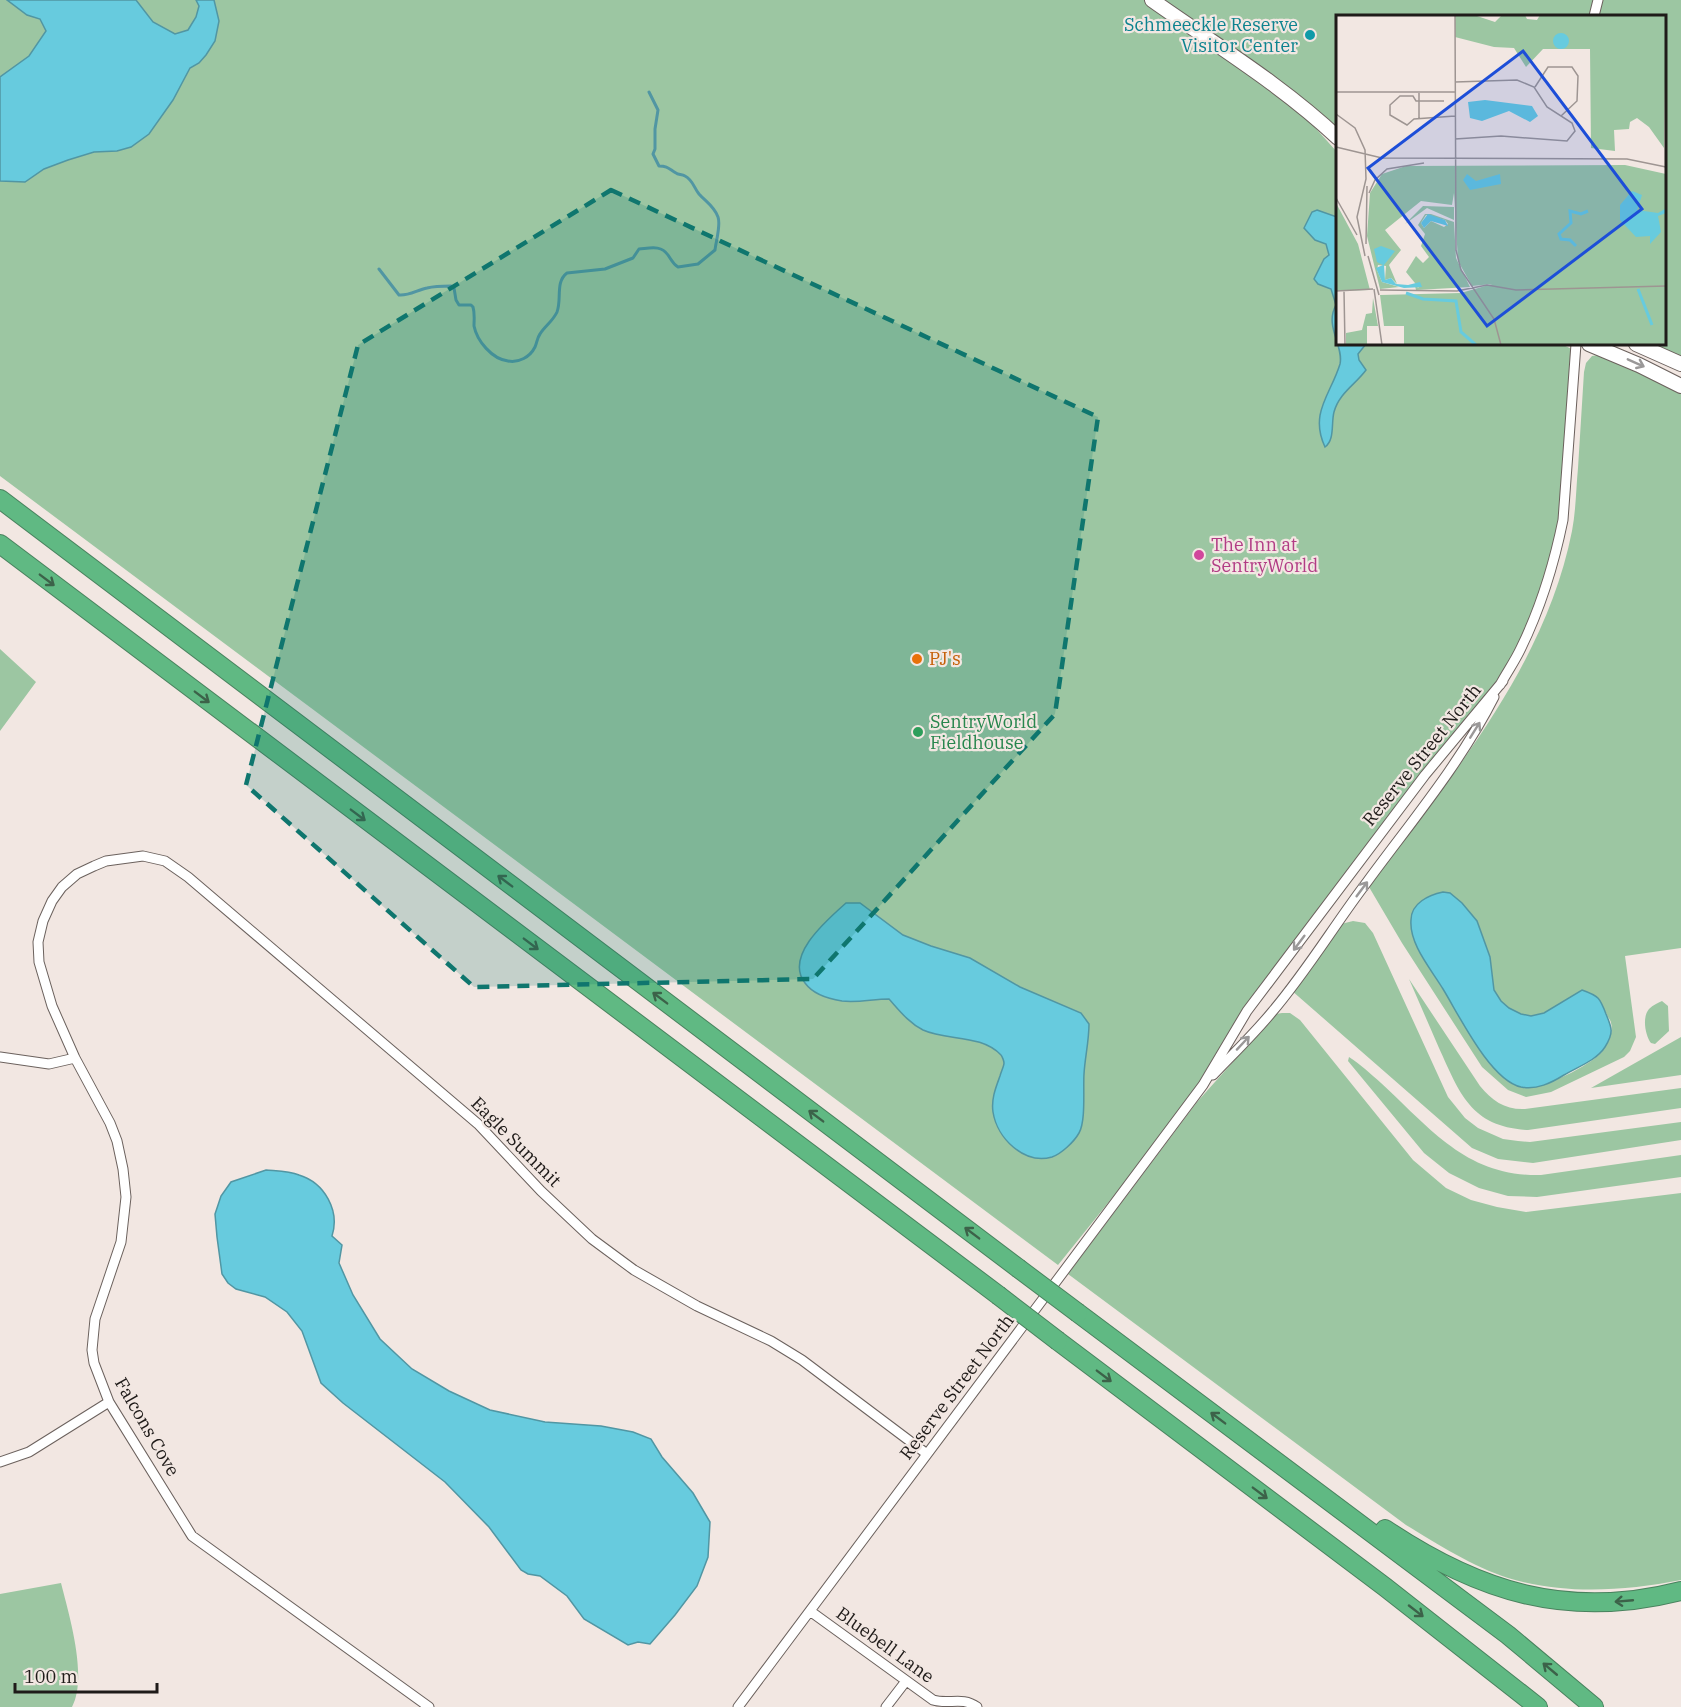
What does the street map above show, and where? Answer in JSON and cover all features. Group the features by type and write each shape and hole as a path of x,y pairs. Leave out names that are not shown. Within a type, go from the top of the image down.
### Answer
{"highway":[{"path":"0,499 1018,1269 1508,1635 1594,1707"},
{"path":"0,544 1394,1594 1538,1707"},
{"path":"1265,1453 1283,1455 1416,1549 1459,1573 1487,1584 1551,1600 1581,1602 1645,1599 1681,1591"}],"street":[{"path":"1152,0 1287,95 1336,136"},
{"path":"1594,15 1598,0"},
{"path":"1503,681 1521,649 1551,572 1558,546 1563,519 1576,345"},
{"path":"1591,345 1681,386"},
{"path":"1638,345 1681,364"},
{"name":"Reserve Street North","path":"738,1707 1203,1085 1247,1011 1425,775 1503,681"},
{"name":"Reserve Street North","path":"1203,1085 1272,1012 1287,992 1442,780 1484,717 1503,681"},
{"name":"Eagle Summit","path":"94,866 106,861 143,856 165,861 188,877 478,1124 541,1191 592,1239 634,1270 697,1306 771,1341 802,1360 927,1454"},
{"name":"Falcons Cove","path":"94,866 77,874 62,887 52,901 43,921 38,942 39,962 46,990 75,1058 110,1123 117,1141 123,1169 126,1197 121,1242 95,1319 92,1350 94,1363 109,1402 192,1536 429,1707"},
{"path":"0,1058 49,1064 75,1058"},
{"path":"0,1462 28,1452 109,1402"},
{"name":"Bluebell Lane","path":"810,1611 933,1700 945,1702 961,1700 977,1707"},
{"path":"886,1707 906,1681"}],"highlighted area":[{"path":"611,190 1098,417 1055,714 813,979 474,987 246,785 358,345"}],"green space":[{"path":"0,0 1681,0 1681,364 1634,345 1666,345 1666,15 1336,15 1336,138 1303,114 1336,151 1336,345 1563,345 1576,351 1563,519 1551,572 1503,681 1272,979 1203,1085 1058,1265 0,476"},
{"path":"1599,355 1658,379 1681,393 1681,948 1625,956 1636,1037 1630,1051 1624,1057 1551,1092 1526,1097 1508,1090 1482,1067 1402,943 1369,887 1431,805 1490,720 1517,675 1540,629 1559,581 1572,531 1584,372 1586,363 1592,356","holes":["1462,903 1477,921 1490,957 1494,990 1501,1001 1520,1014 1531,1016 1544,1013 1582,991 1596,997 1611,1021 1612,1027 1606,1047 1601,1053 1563,1077 1529,1087 1513,1084 1491,1065 1423,958 1414,936 1411,919"]},
{"path":"0,649 36,682 0,731"},
{"path":"1353,921 1365,923 1373,933 1448,1097 1465,1118 1478,1128 1503,1139 1530,1142 1681,1122 1681,1140 1533,1163 1498,1159 1472,1148 1291,990 1341,924"},
{"path":"1409,979 1480,1086 1500,1104 1525,1109 1681,1088 1681,1108 1528,1130 1509,1128 1493,1122 1480,1115 1461,1093"},
{"path":"1662,1001 1668,1006 1669,1031 1655,1044 1651,1043 1647,1035 1646,1017 1649,1009"},
{"path":"1290,1013 1300,1020 1413,1160 1446,1188 1471,1200 1526,1212 1681,1193 1681,1580 1616,1589 1573,1589 1508,1578 1469,1561 1406,1525 1068,1274 1197,1102 1276,1014"},
{"path":"1681,1037 1681,1075 1591,1088"},
{"path":"1349,1057 1452,1147 1492,1168 1515,1174 1541,1175 1681,1155 1681,1177 1537,1197 1508,1196 1479,1188 1449,1173 1424,1153 1348,1061"},
{"path":"61,1583 78,1663 76,1694 72,1707 0,1707 0,1594"}],"water":[{"path":"7,0 136,0 153,22 175,34 188,30 196,17 199,6 196,0 214,0 219,21 215,41 199,63 190,68 173,100 149,134 131,147 117,151 94,152 68,160 44,169 25,182 0,181 0,77 29,56 46,31 40,19 27,15"},
{"path":"1317,210 1336,217 1336,305 1331,289 1318,284 1314,279 1324,259 1329,255 1326,244 1315,240 1304,228 1312,212"},
{"path":"1336,305 1336,339 1332,321"},
{"path":"1338,345 1365,345 1358,354 1366,370 1336,405 1330,440 1325,447 1319,424 1320,414 1340,364"},
{"path":"1450,893 1462,903 1477,921 1490,957 1494,990 1509,1008 1531,1016 1544,1013 1582,990 1598,998 1611,1030 1608,1042 1597,1056 1554,1081 1538,1087 1521,1087 1509,1082 1498,1072 1476,1045 1413,938 1411,920 1417,904 1432,895"},
{"path":"846,903 860,903 903,935 970,958 1020,987 1081,1013 1089,1024 1084,1074 1083,1121 1079,1133 1067,1147 1052,1157 1032,1157 1022,1153 1006,1140 993,1112 994,1093 1004,1063 1001,1055 993,1048 974,1041 942,1036 923,1030 909,1020 889,999 842,1001 822,995 808,987 800,973 800,962 804,950 810,939"},
{"path":"266,1170 299,1175 316,1184 323,1191 334,1217 332,1236 342,1245 339,1263 353,1295 380,1339 412,1369 449,1391 490,1410 545,1422 601,1426 633,1432 651,1439 662,1457 693,1493 710,1522 708,1557 697,1586 650,1644 638,1642 628,1645 584,1619 567,1596 540,1576 521,1570 489,1527 445,1482 343,1403 321,1383 302,1331 287,1312 265,1297 236,1289 228,1283 222,1274 215,1214 221,1196 231,1182"}],"waterway":[{"path":"379,269 399,295 433,287 451,286 454,288 459,305 473,307 474,326 482,343 496,357 512,361 520,360 530,354 538,337 557,312 561,281 567,273 605,269 633,258 639,249 652,248 659,248 665,252 678,267 698,264 715,250 719,220 714,210 688,178 659,166 653,154 658,110 649,92"}],"place":[{"name":"Schmeeckle Reserve Visitor Center","path":"1310,35"},
{"name":"The Inn at SentryWorld","path":"1199,555"},
{"name":"PJ's","path":"917,659"},
{"name":"SentryWorld Fieldhouse","path":"918,732"}]}
